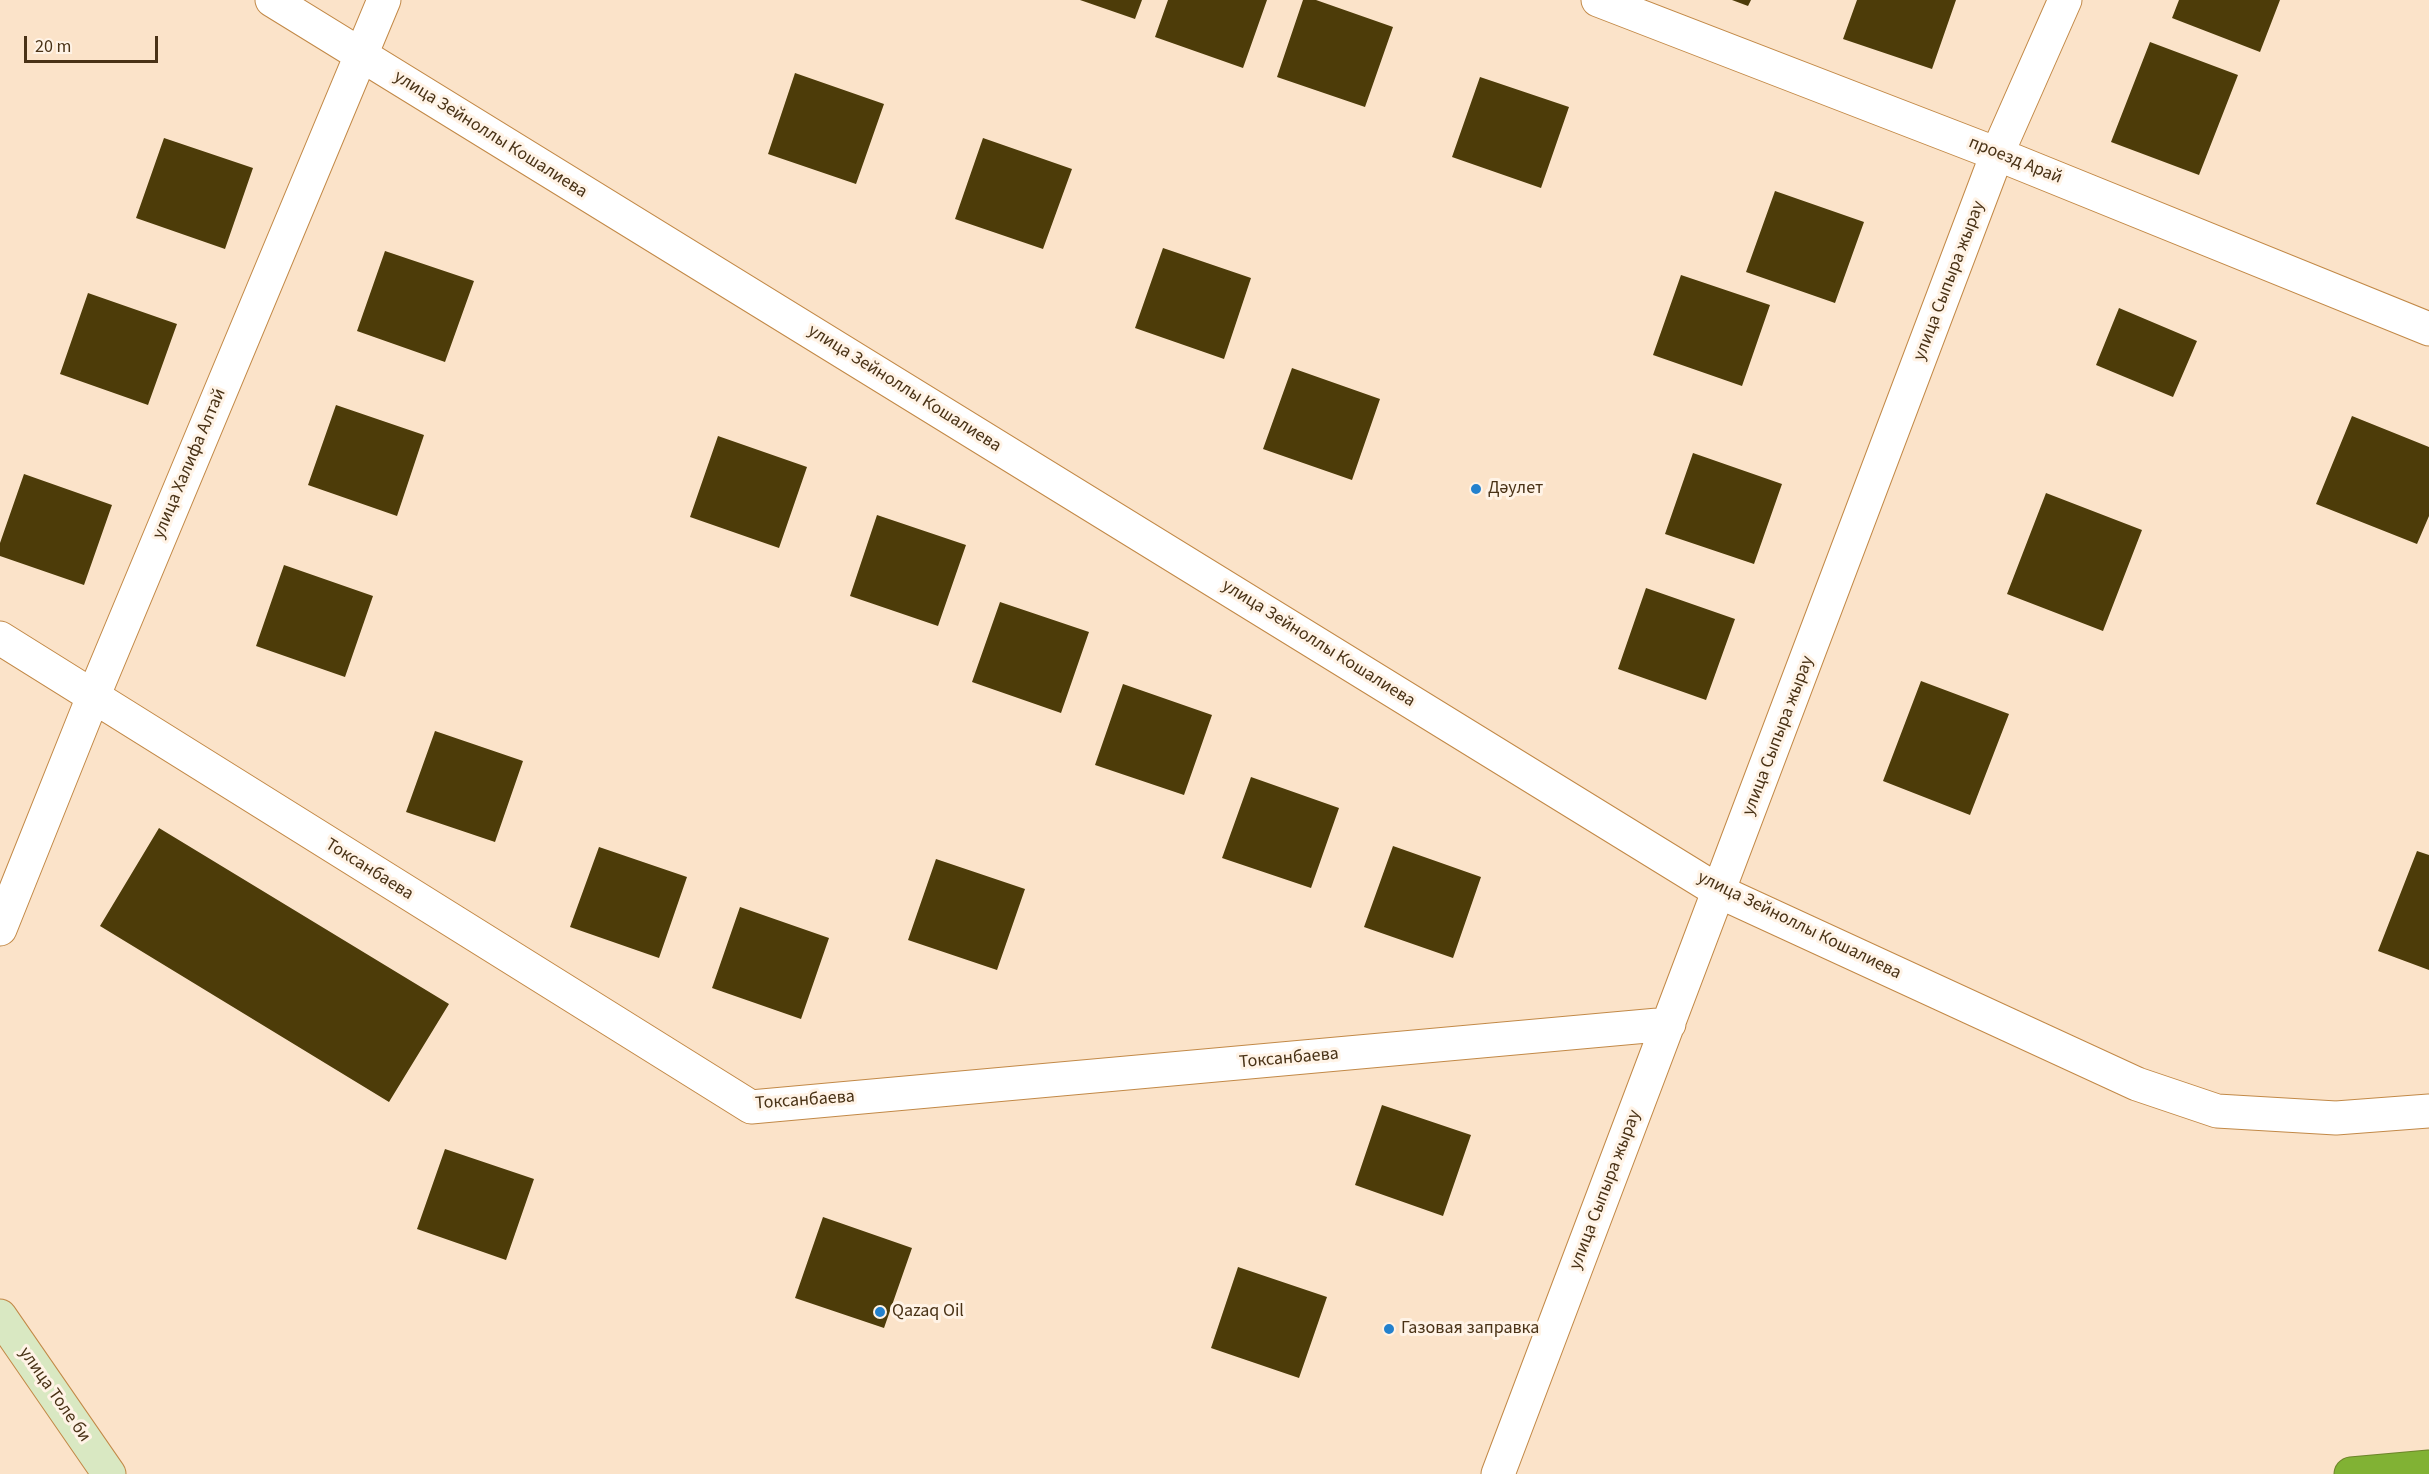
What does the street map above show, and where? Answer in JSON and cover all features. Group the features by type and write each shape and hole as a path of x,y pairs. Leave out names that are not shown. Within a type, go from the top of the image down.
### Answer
{"highway":[{"path":"2351,1474 2429,1467"}],"street":[{"name":"улица Зейноллы Кошалиева","path":"272,0 1720,892 2137,1084 2217,1111 2336,1118 2429,1111"},
{"name":"улица Халифа Алтай","path":"0,929 93,697 384,0"},
{"name":"проезд Арай","path":"1598,0 1997,154 2429,329"},
{"name":"улица Сыпыра жырау","path":"1498,1474 1720,892 1997,154 2065,0"},
{"name":"Токсанбаева","path":"0,638 751,1107 1669,1024"},
{"name":"улица Толе би","path":"0,1316 109,1474"}],"building":[{"path":"1080,0 1142,0 1135,19"},
{"path":"1168,0 1267,0 1243,68 1155,37"},
{"path":"1303,0 1316,0 1393,27 1365,107 1277,77"},
{"path":"1732,0 1751,0 1748,6"},
{"path":"1857,0 1956,0 1932,69 1843,39"},
{"path":"2179,0 2280,0 2260,52 2172,18"},
{"path":"2150,42 2238,75 2199,175 2111,142"},
{"path":"795,73 884,104 856,184 768,154"},
{"path":"1480,77 1569,107 1541,188 1452,157"},
{"path":"164,138 253,168 225,249 136,218"},
{"path":"983,138 1072,169 1043,249 955,219"},
{"path":"1775,191 1864,222 1835,303 1746,272"},
{"path":"1163,248 1251,278 1224,359 1135,328"},
{"path":"385,251 474,281 445,362 357,331"},
{"path":"1681,275 1770,305 1742,386 1653,355"},
{"path":"88,293 177,324 148,405 60,374"},
{"path":"2119,308 2197,341 2173,397 2096,365"},
{"path":"1292,368 1380,399 1352,480 1263,449"},
{"path":"336,405 424,435 397,516 308,485"},
{"path":"2352,416 2429,447 2429,516 2417,544 2316,504"},
{"path":"718,436 807,467 779,548 690,517"},
{"path":"1693,453 1782,484 1754,564 1665,534"},
{"path":"24,474 112,505 84,585 0,556 0,543"},
{"path":"2046,493 2142,530 2103,631 2007,594"},
{"path":"877,515 966,545 938,626 850,596"},
{"path":"284,565 373,596 345,677 256,646"},
{"path":"1646,588 1735,619 1706,700 1618,669"},
{"path":"1000,602 1089,632 1061,713 972,682"},
{"path":"1921,681 2009,714 1970,815 1883,781"},
{"path":"1123,684 1212,715 1184,795 1095,765"},
{"path":"435,731 523,761 495,842 406,812"},
{"path":"1251,777 1339,808 1311,888 1222,858"},
{"path":"159,828 449,1004 389,1102 100,926"},
{"path":"1393,846 1481,877 1453,958 1364,927"},
{"path":"599,847 687,877 659,958 570,927"},
{"path":"2417,851 2429,855 2429,970 2378,951"},
{"path":"936,859 1025,889 997,970 908,940"},
{"path":"740,907 829,938 801,1019 712,988"},
{"path":"1382,1105 1471,1135 1443,1216 1355,1185"},
{"path":"445,1149 534,1179 506,1260 417,1229"},
{"path":"823,1217 912,1248 884,1328 795,1298"},
{"path":"1238,1267 1327,1297 1299,1378 1211,1348"}],"place":[{"name":"Дәулет","path":"1476,489"},
{"name":"Qazaq Oil","path":"880,1312"},
{"name":"Газовая заправка","path":"1389,1329"}]}
